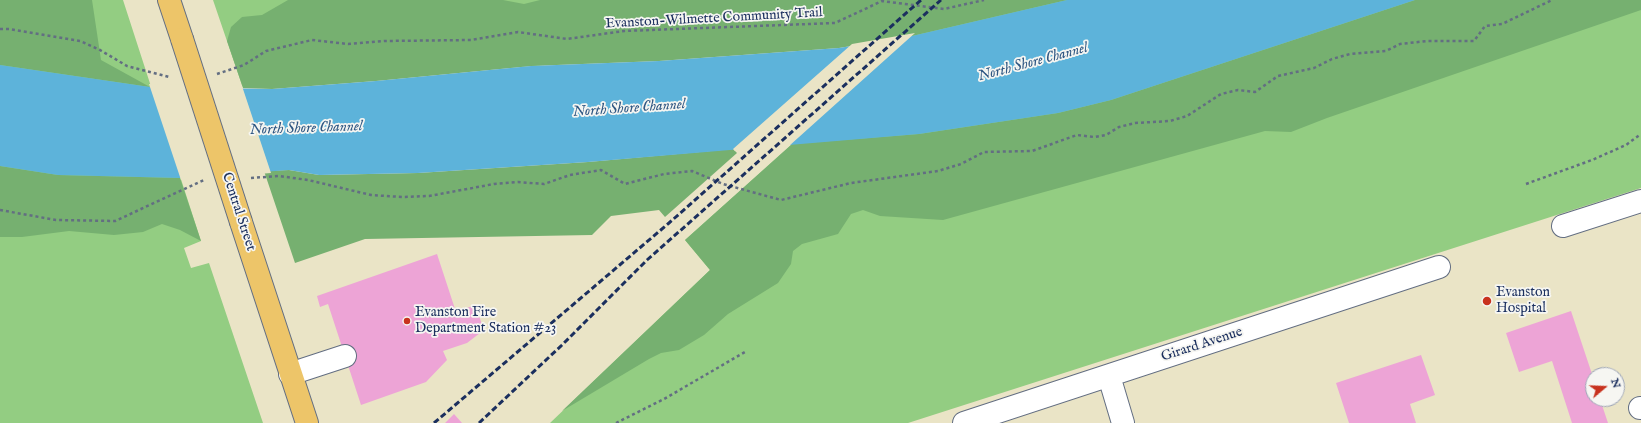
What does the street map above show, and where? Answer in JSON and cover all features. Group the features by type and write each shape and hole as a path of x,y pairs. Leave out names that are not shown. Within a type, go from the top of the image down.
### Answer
{"main road":[{"name":"Central Street","path":"169,0 307,423"}],"street":[{"path":"1563,226 1641,201"},
{"name":"Girard Avenue","path":"964,423 1439,267"},
{"path":"290,374 345,356"},
{"path":"1109,376 1123,423"}],"path":[{"name":"Evanston-Wilmette Community Trail","path":"212,76 244,65 266,51 312,40 348,44 385,41 471,40 518,32 568,39 624,31 836,23 882,1 944,9 984,0"},
{"path":"248,178 279,176 308,180 371,194 402,197 429,196 494,184 518,182 544,184 570,175 601,170 626,184 664,174 692,171 723,184 781,200 851,183 938,171 961,164 984,152 1032,151 1077,135 1094,137 1106,135 1119,127 1135,123 1170,121 1186,116 1220,94 1238,90 1255,92 1278,76 1314,68 1332,59 1350,54 1386,51 1400,44 1428,41 1474,41 1484,26 1502,24 1552,0"},
{"path":"0,29 9,29 80,40 127,66 174,78"},
{"path":"1526,184 1592,160 1626,145 1641,134"},
{"path":"0,210 56,220 115,221 203,180 210,180"},
{"path":"616,423 664,399 745,352"}],"green space":[{"path":"0,0 123,0 201,241 184,248 191,268 209,263 263,423 0,423"},
{"path":"0,0 92,0 101,60 150,87 0,65"},
{"path":"213,0 1641,0 1641,188 908,423 550,423 710,270 685,240 912,37 243,88"},
{"path":"288,0 503,0 524,4 540,0 1067,0 912,36 839,48 659,61 531,66 376,81 272,89 243,88 227,41 231,27 242,17 262,15"},
{"path":"1415,0 1641,0 1641,10 1327,118 1291,132 1265,131 943,220 880,216 863,210 851,214 838,234 802,244 793,251 791,264 778,283 728,314 704,335 679,350 661,353 649,359 562,411 710,270 685,240 792,144 919,134 1058,113 1111,100"},
{"path":"733,149 737,153 665,217 659,210 611,216 592,235 365,239 295,263 264,171 289,170 319,175 418,173 588,162"},
{"path":"0,166 58,175 180,178 201,241 180,230 162,224 143,232 114,235 69,231 22,237 0,237"}],"water":[{"name":"North Shore Channel","path":"1067,0 1415,0 1111,100 1058,113 919,134 588,162 418,173 319,175 289,170 180,178 58,175 0,166 0,65 150,87 272,89 376,81 531,66 659,61 839,48 912,36"}],"pier":[{"path":"915,33 789,146 735,151 733,149 852,44"},
{"path":"149,84 242,86 271,173 181,180"}],"building":[{"name":"Evanston Fire Department Station #23","path":"437,254 456,312 475,305 484,330 467,343 443,351 447,360 426,382 361,405 328,304 320,307 317,296"},
{"path":"1571,311 1590,367 1585,367 1585,407 1603,407 1608,423 1572,423 1552,361 1519,372 1506,333"},
{"path":"1421,355 1435,395 1410,404 1416,423 1349,423 1336,383"},
{"path":"454,414 462,423 445,423"}],"railway":[{"path":"434,423 669,223 921,0"},
{"path":"479,423 562,345 647,260 941,0"}],"place":[{"name":"Evanston Hospital","path":"1487,301"},
{"name":"Evanston Fire Department Station #23","path":"407,321"}]}
